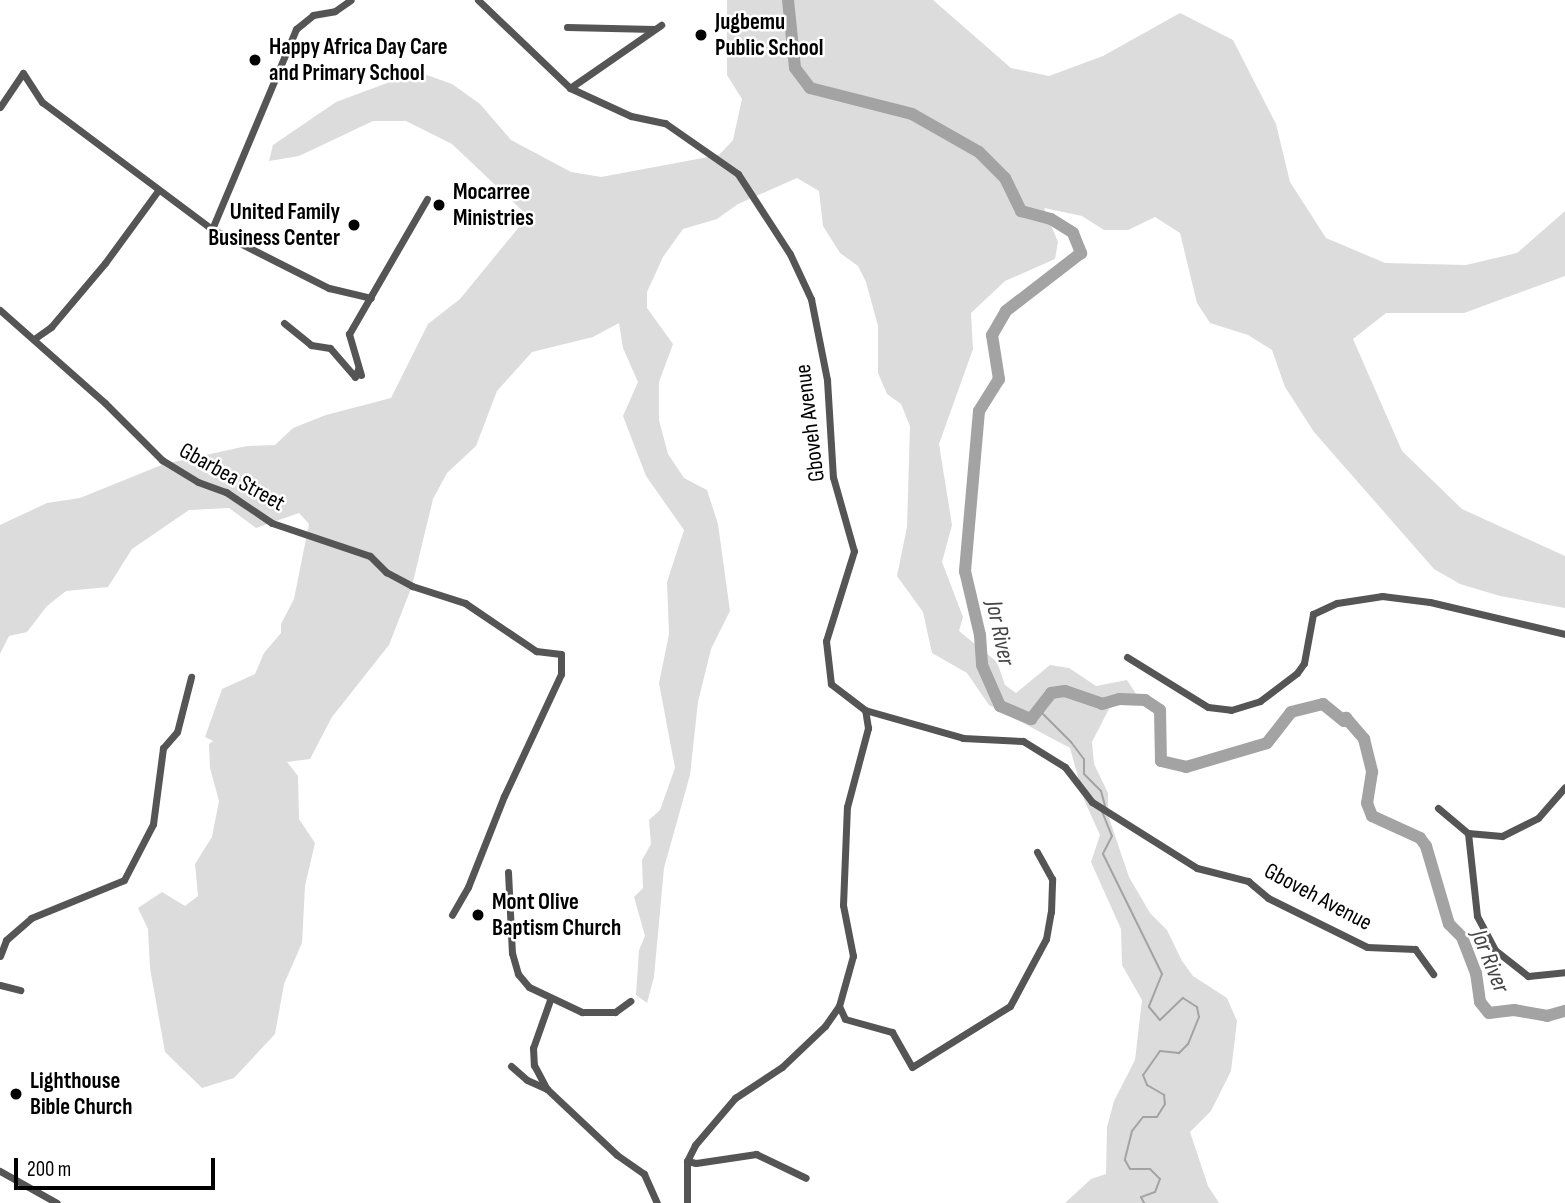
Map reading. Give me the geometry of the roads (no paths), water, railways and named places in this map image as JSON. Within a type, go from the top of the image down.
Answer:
[{"type":"street","points":[[212,229],[296,29],[313,15],[335,11],[351,0]]},
{"type":"street","name":"Gboveh Avenue","points":[[478,0],[570,88],[631,116],[665,122],[738,174],[790,254],[811,299],[827,380],[833,477],[854,551],[826,641],[831,684],[865,710],[963,738],[1023,741],[1065,767],[1092,802],[1197,869],[1248,881],[1268,898],[1367,947],[1415,948],[1433,974]]},
{"type":"street","points":[[567,27],[658,27],[570,88]]},
{"type":"street","points":[[0,107],[23,73],[42,102],[157,192],[212,229],[329,288],[371,298]]},
{"type":"street","points":[[34,339],[51,327],[105,263],[157,192]]},
{"type":"street","points":[[284,323],[311,345],[330,348],[355,377],[359,372],[349,334],[427,199]]},
{"type":"street","name":"Gbarbea Street","points":[[0,310],[162,460],[198,482],[226,492],[272,523],[360,551],[411,586],[445,593],[483,614],[536,651],[561,654],[562,666],[468,887],[452,915]]},
{"type":"street","points":[[1127,657],[1208,707],[1231,710],[1260,701],[1297,673],[1304,663],[1313,614],[1337,603],[1382,596],[1430,602],[1565,634]]},
{"type":"street","points":[[0,956],[6,940],[31,918],[124,880],[153,824],[163,748],[177,732],[191,677]]},
{"type":"street","points":[[687,1203],[687,1161],[735,1098],[782,1067],[825,1026],[839,1006],[853,956],[843,905],[847,807],[867,728],[865,710]]},
{"type":"street","points":[[1438,808],[1468,833],[1502,836],[1547,810],[1565,787]]},
{"type":"street","points":[[1468,833],[1477,916],[1495,950],[1528,976],[1565,972]]},
{"type":"street","points":[[839,1006],[845,1019],[892,1032],[912,1067],[1010,1006],[1046,939],[1051,912],[1052,879],[1037,852]]},
{"type":"street","points":[[508,872],[511,883],[506,902],[518,974],[550,1000],[598,1013],[622,1010],[630,1001]]},
{"type":"street","points":[[0,985],[20,990]]},
{"type":"street","points":[[550,1000],[533,1048],[534,1065],[547,1089],[617,1155],[644,1174],[657,1203]]},
{"type":"street","points":[[511,1066],[527,1080],[547,1089]]},
{"type":"street","points":[[687,1161],[696,1163],[756,1154],[806,1178]]},
{"type":"street","points":[[0,1171],[57,1203]]},
{"type":"waterway","name":"Jor River","points":[[788,0],[795,68],[810,88],[912,114],[979,152],[1005,178],[1021,211],[1051,219],[1073,233],[1081,253],[1006,311],[992,335],[999,379],[979,411],[965,571],[980,635],[982,665],[1000,706],[1031,719],[1051,693],[1065,691],[1102,704],[1119,699],[1145,700],[1160,710],[1161,761],[1186,767],[1267,743],[1291,712],[1323,704],[1344,721],[1346,718],[1364,739],[1372,772],[1367,803],[1372,816],[1420,838],[1426,846],[1449,924],[1462,937],[1476,973],[1480,1002],[1489,1013],[1514,1010],[1547,1016],[1565,1011]]},
{"type":"waterway","points":[[1031,719],[1038,709],[1071,742],[1084,759],[1084,774],[1101,791],[1105,806]]},
{"type":"waterway","points":[[1101,809],[1112,836],[1103,854],[1162,974],[1149,1007],[1160,1020],[1183,998],[1197,1007],[1199,1017],[1188,1044],[1179,1053],[1160,1051],[1143,1075],[1147,1085],[1164,1095],[1165,1104],[1157,1117],[1143,1117],[1132,1131],[1125,1160],[1130,1169],[1150,1169],[1160,1179],[1155,1192],[1141,1197],[1144,1203]]},
{"type":"place","name":"Jugbemu Public School","points":[[701,35]]},
{"type":"place","name":"Happy Africa Day Care and Primary School","points":[[255,60]]},
{"type":"place","name":"Mocarree Ministries","points":[[439,205]]},
{"type":"place","name":"United Family Business Center","points":[[354,225]]},
{"type":"place","name":"Mont Olive Baptism Church","points":[[478,915]]},
{"type":"place","name":"Lighthouse Bible Church","points":[[16,1094]]}]
